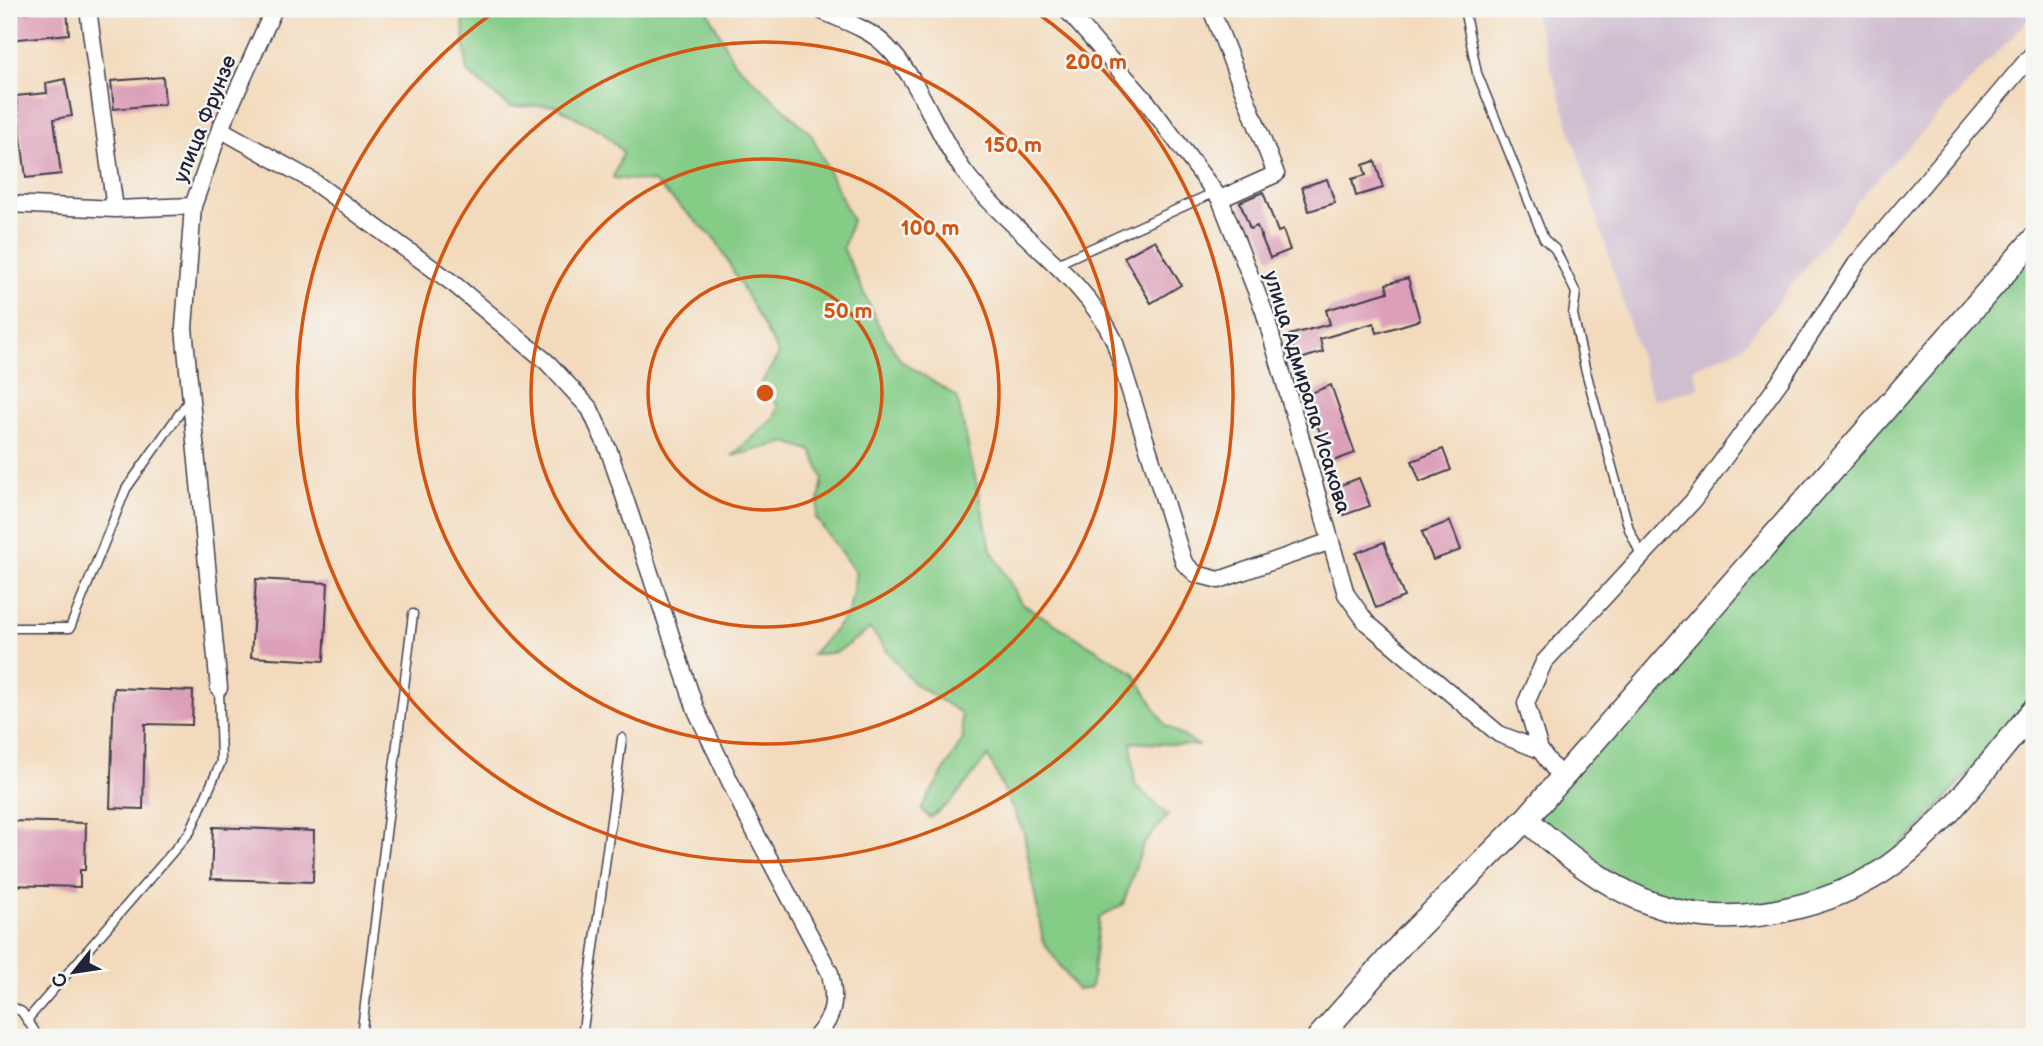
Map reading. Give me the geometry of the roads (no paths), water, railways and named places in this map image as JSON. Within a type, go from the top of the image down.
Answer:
[{"type":"main road","points":[[1319,1037],[1404,941],[1525,819],[2034,239]]},
{"type":"main road","points":[[1525,819],[1560,850],[1602,880],[1651,904],[1702,918],[1765,915],[1828,900],[1882,871],[1931,828],[2034,710]]},
{"type":"street","points":[[88,9],[115,209]]},
{"type":"street","name":"улица Фрунзе","points":[[219,688],[184,328],[193,206],[220,129],[274,9]]},
{"type":"street","points":[[818,9],[883,42],[904,69],[965,173],[1018,232],[1102,314],[1114,340],[1184,563],[1196,574],[1219,580],[1331,541]]},
{"type":"street","name":"улица Адмирала Исакова","points":[[1066,9],[1147,102],[1217,195],[1264,312],[1346,594],[1367,623],[1499,734],[1540,750]]},
{"type":"street","points":[[1211,9],[1276,174],[1217,195]]},
{"type":"street","points":[[1561,778],[1540,750],[1526,703],[1544,662],[1693,501],[1781,380],[1856,264],[2034,52]]},
{"type":"street","points":[[220,129],[311,180],[454,284],[548,363],[590,409],[609,451],[696,710],[745,813],[830,973],[836,1000],[830,1021],[816,1037]]},
{"type":"street","points":[[9,204],[115,209],[193,206]]},
{"type":"lane","points":[[1464,9],[1477,73],[1544,239],[1555,249],[1576,293],[1573,314],[1585,368],[1629,529],[1642,556]]},
{"type":"lane","points":[[1054,266],[1217,195]]},
{"type":"lane","points":[[9,628],[70,628],[126,489],[190,398]]},
{"type":"lane","points":[[361,1037],[412,614]]},
{"type":"lane","points":[[27,1020],[190,832],[221,762],[219,688]]},
{"type":"lane","points":[[582,1037],[622,738]]},
{"type":"lane","points":[[9,1005],[22,1012],[35,1032],[33,1037]]}]
